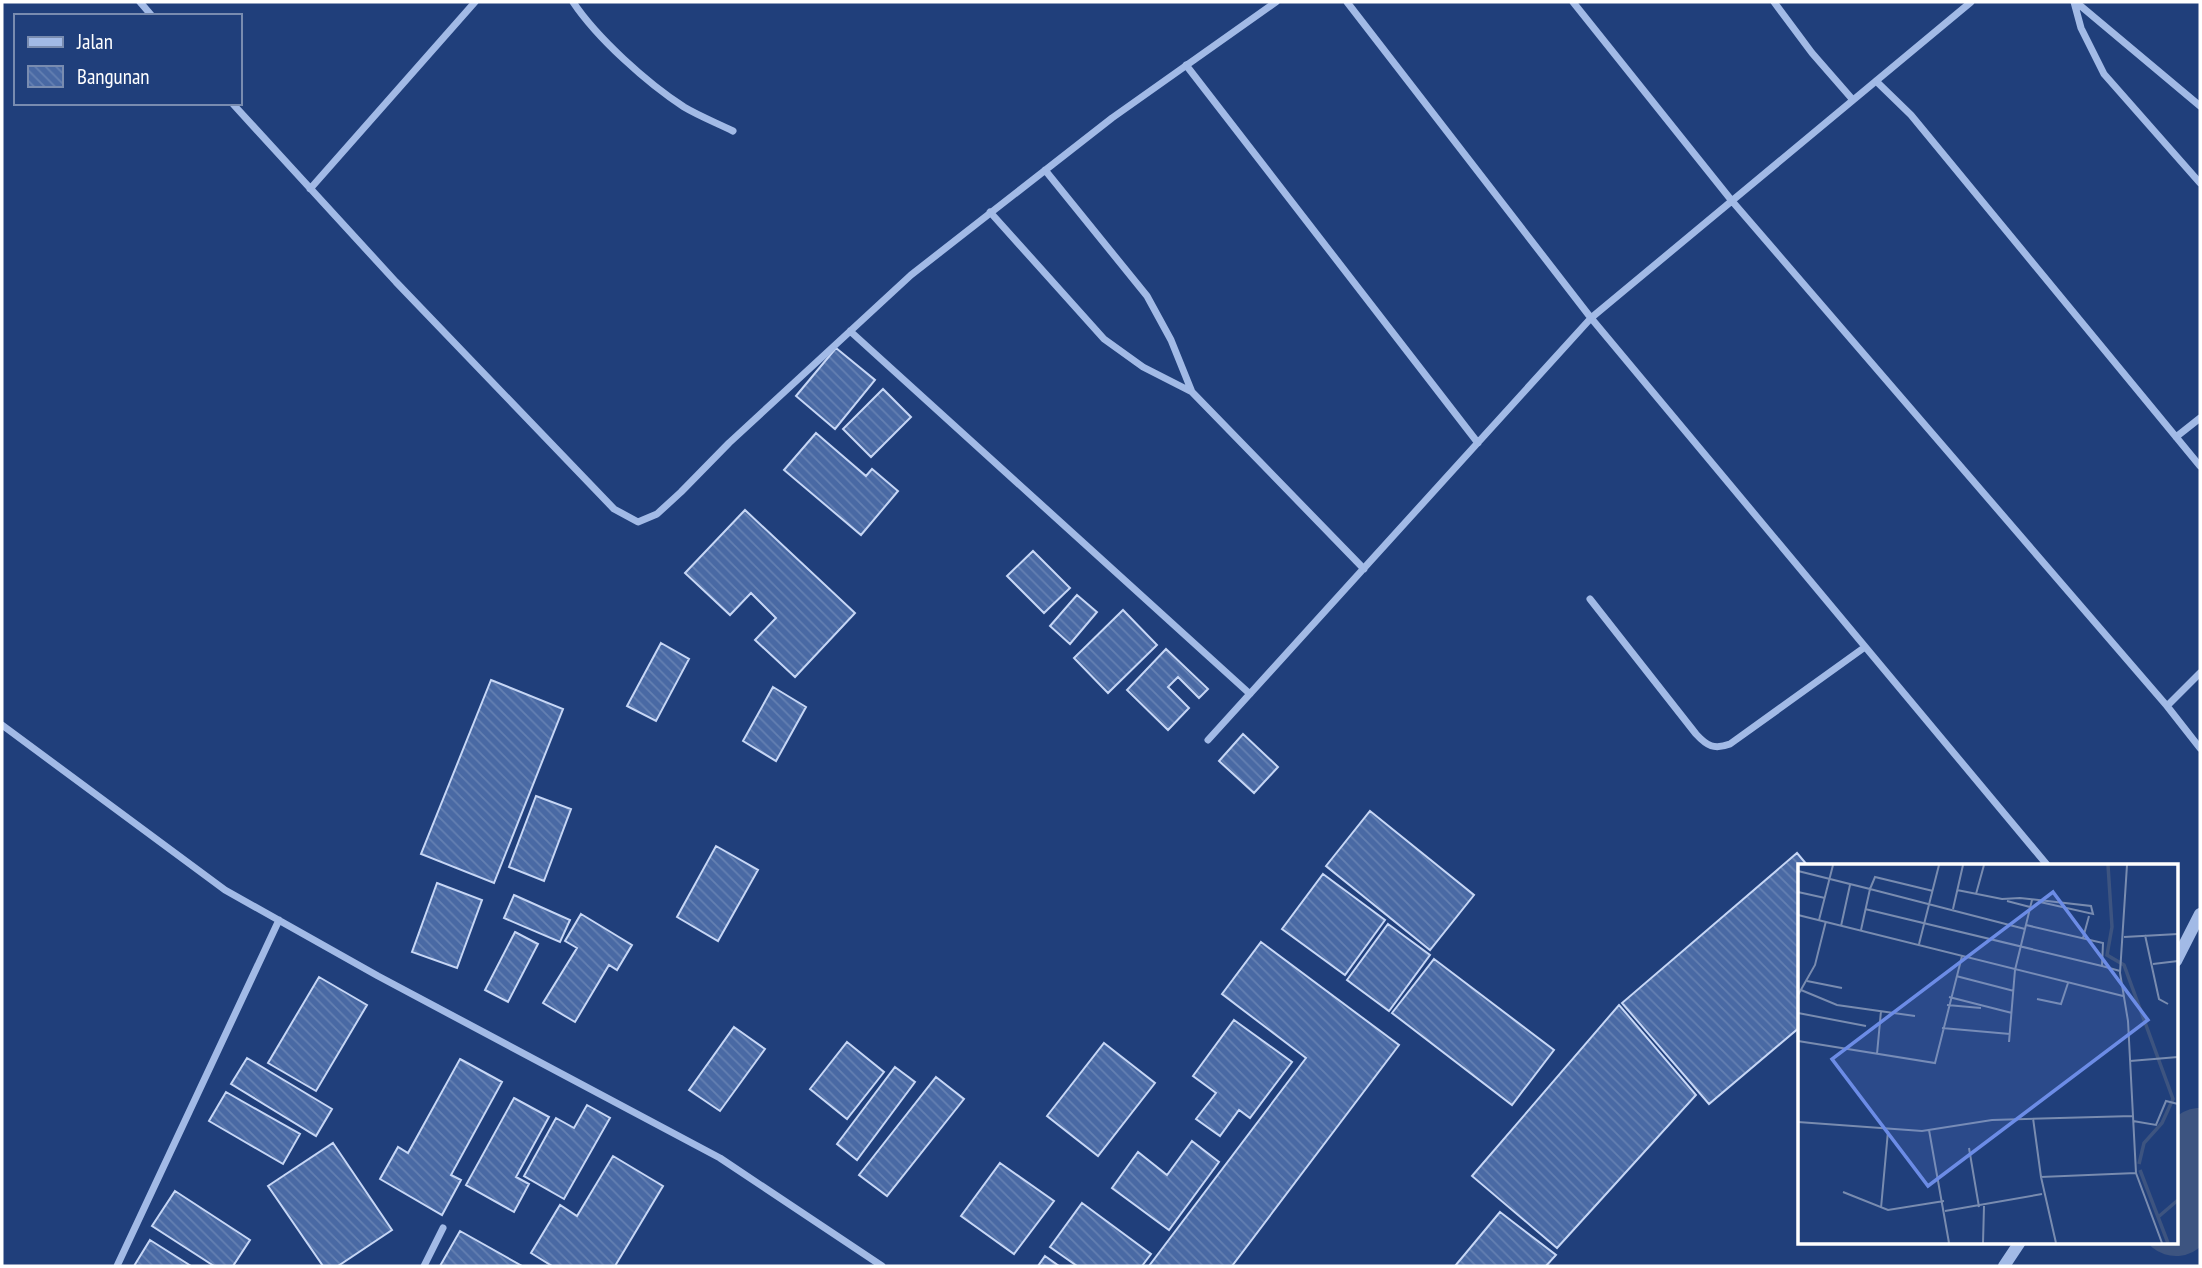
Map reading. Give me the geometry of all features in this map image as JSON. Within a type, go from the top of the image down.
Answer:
[{"type":"street","points":[[310,189],[475,2]]},
{"type":"street","points":[[573,2],[583,17],[649,81],[686,108],[733,131]]},
{"type":"street","points":[[234,105],[396,282],[614,509],[638,522],[657,514],[729,443],[911,275],[1112,118],[1276,2]]},
{"type":"street","points":[[1347,2],[1591,318],[2046,864]]},
{"type":"street","points":[[1573,2],[1732,201],[2167,706],[2200,748]]},
{"type":"street","points":[[1774,2],[1812,53],[1853,100]]},
{"type":"street","points":[[1208,740],[1591,318],[1970,2]]},
{"type":"street","points":[[2075,2],[2200,106]]},
{"type":"street","points":[[2075,2],[2081,28],[2104,74],[2200,183]]},
{"type":"street","points":[[1186,65],[1478,443]]},
{"type":"street","points":[[1876,81],[1911,115],[2200,466]]},
{"type":"street","points":[[1045,170],[1147,296],[1171,340],[1192,392]]},
{"type":"street","points":[[990,212],[1104,339],[1143,367],[1192,392],[1364,569]]},
{"type":"street","points":[[850,331],[1250,694]]},
{"type":"street","points":[[2176,437],[2200,418]]},
{"type":"street","points":[[1590,599],[1696,734],[1705,744],[1717,748],[1730,744],[1866,647]]},
{"type":"street","points":[[2167,706],[2200,673]]},
{"type":"street","points":[[3,729],[225,890],[720,1158],[882,1266]]},
{"type":"street","points":[[2178,957],[2200,914]]},
{"type":"street","points":[[117,1266],[279,920]]},
{"type":"street","points":[[424,1266],[443,1228]]},
{"type":"street","points":[[2004,1266],[2019,1244]]},
{"type":"building","points":[[836,348],[875,380],[835,429],[796,396]]},
{"type":"building","points":[[883,389],[911,417],[871,457],[843,429]]},
{"type":"building","points":[[816,433],[866,476],[872,469],[898,491],[861,535],[784,470]]},
{"type":"building","points":[[745,510],[855,613],[795,677],[755,640],[776,618],[751,593],[730,615],[685,573]]},
{"type":"building","points":[[1033,551],[1070,588],[1044,613],[1007,576]]},
{"type":"building","points":[[1077,595],[1097,612],[1070,644],[1050,626]]},
{"type":"building","points":[[1123,610],[1157,645],[1108,693],[1074,658]]},
{"type":"building","points":[[661,643],[689,659],[656,721],[627,706]]},
{"type":"building","points":[[1166,649],[1208,689],[1199,698],[1178,677],[1168,687],[1189,708],[1168,730],[1127,690]]},
{"type":"building","points":[[491,680],[563,709],[494,883],[421,854]]},
{"type":"building","points":[[773,687],[806,707],[776,761],[743,741]]},
{"type":"building","points":[[1243,734],[1278,767],[1254,793],[1219,761]]},
{"type":"building","points":[[536,796],[571,809],[544,881],[509,867]]},
{"type":"building","points":[[1370,811],[1474,895],[1430,950],[1326,866]]},
{"type":"building","points":[[716,846],[758,870],[718,941],[677,917]]},
{"type":"building","points":[[1797,853],[1806,864],[1798,864],[1798,1029],[1709,1104],[1622,1003]]},
{"type":"building","points":[[1323,874],[1385,920],[1345,975],[1282,929]]},
{"type":"building","points":[[437,883],[482,900],[457,968],[412,952]]},
{"type":"building","points":[[514,895],[570,920],[560,942],[504,918]]},
{"type":"building","points":[[581,914],[632,945],[617,970],[609,965],[575,1022],[543,1003],[577,948],[565,941]]},
{"type":"building","points":[[1388,924],[1430,955],[1389,1011],[1347,980]]},
{"type":"building","points":[[515,932],[538,944],[508,1002],[485,990]]},
{"type":"building","points":[[1261,942],[1399,1045],[1232,1266],[1149,1266],[1306,1058],[1222,994]]},
{"type":"building","points":[[1434,959],[1554,1050],[1512,1105],[1392,1013]]},
{"type":"building","points":[[319,977],[367,1005],[316,1091],[268,1063]]},
{"type":"building","points":[[1619,1005],[1696,1095],[1557,1248],[1472,1176]]},
{"type":"building","points":[[1234,1020],[1292,1062],[1250,1118],[1239,1110],[1220,1136],[1196,1119],[1216,1093],[1193,1076]]},
{"type":"building","points":[[734,1027],[765,1049],[720,1111],[689,1090]]},
{"type":"building","points":[[847,1042],[884,1072],[847,1119],[810,1089]]},
{"type":"building","points":[[1104,1043],[1155,1083],[1098,1156],[1047,1116]]},
{"type":"building","points":[[247,1058],[332,1109],[316,1136],[231,1084]]},
{"type":"building","points":[[460,1059],[502,1082],[451,1175],[461,1180],[442,1215],[380,1179],[398,1147],[408,1153]]},
{"type":"building","points":[[895,1067],[915,1082],[857,1160],[837,1144]]},
{"type":"building","points":[[936,1077],[964,1099],[887,1196],[859,1175]]},
{"type":"building","points":[[226,1092],[300,1134],[283,1164],[209,1121]]},
{"type":"building","points":[[514,1098],[549,1117],[516,1177],[529,1184],[514,1212],[466,1185]]},
{"type":"building","points":[[587,1105],[610,1118],[564,1199],[524,1176],[556,1118],[574,1128]]},
{"type":"building","points":[[1192,1141],[1219,1162],[1169,1230],[1112,1188],[1138,1152],[1167,1175]]},
{"type":"building","points":[[333,1143],[392,1230],[338,1266],[323,1266],[268,1186]]},
{"type":"building","points":[[613,1156],[663,1186],[615,1266],[552,1266],[531,1253],[560,1205],[577,1216]]},
{"type":"building","points":[[1000,1163],[1054,1201],[1014,1254],[961,1216]]},
{"type":"building","points":[[175,1191],[250,1240],[233,1266],[214,1266],[152,1226]]},
{"type":"building","points":[[1082,1203],[1151,1254],[1142,1266],[1077,1266],[1050,1247]]},
{"type":"building","points":[[1500,1212],[1556,1255],[1546,1266],[1455,1266]]},
{"type":"building","points":[[460,1231],[522,1266],[440,1266]]},
{"type":"building","points":[[150,1240],[191,1266],[134,1266]]},
{"type":"building","points":[[1045,1256],[1059,1266],[1038,1266]]},
{"type":"waterway","points":[[2178,1213],[2200,1145]]}]
